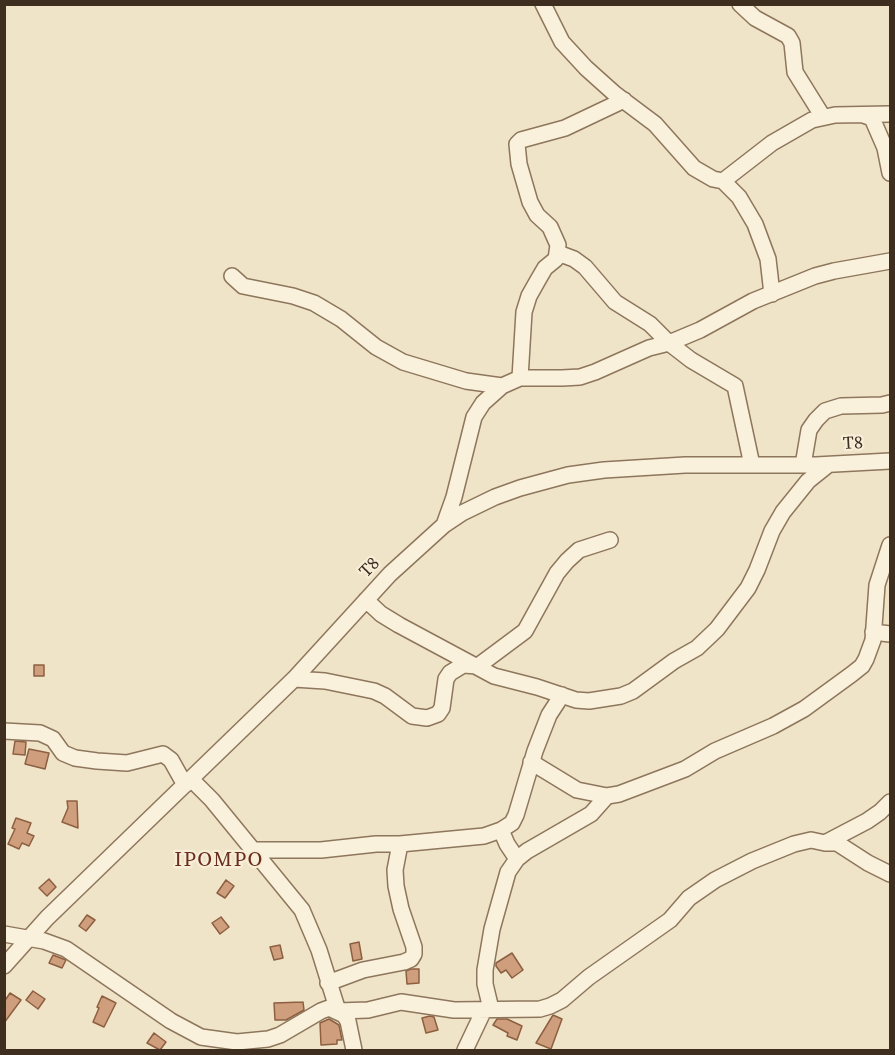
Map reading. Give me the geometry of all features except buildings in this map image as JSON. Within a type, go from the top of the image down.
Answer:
[{"type":"street","points":[[543,4],[562,42],[586,68],[655,124],[694,168],[713,179],[723,181],[739,197],[764,244],[772,294]]},
{"type":"street","points":[[740,4],[755,18],[788,36],[792,43],[795,72],[823,117]]},
{"type":"street","points":[[520,378],[524,312],[538,280],[558,253],[556,238],[550,227],[537,215],[530,202],[519,164],[517,144],[521,140],[565,128],[624,100]]},
{"type":"street","points":[[723,181],[777,139],[823,117],[891,114]]},
{"type":"street","points":[[863,115],[872,118],[885,148],[891,173]]},
{"type":"street","points":[[558,253],[574,259],[585,267],[615,302],[650,324],[669,343],[702,367],[735,386],[752,465]]},
{"type":"street","points":[[444,525],[454,497],[474,417],[483,403],[502,386],[520,378],[580,376],[613,365],[649,348],[669,343],[700,330],[753,301],[834,271],[891,261]]},
{"type":"street","points":[[232,276],[243,286],[293,296],[314,303],[341,319],[376,347],[403,362],[466,381],[502,386]]},
{"type":"street","points":[[803,465],[809,430],[825,411],[840,406],[891,403]]},
{"type":"street","name":"T8","points":[[4,966],[46,918],[294,679],[390,574],[444,525],[462,513],[495,497],[568,475],[647,467],[828,465],[891,461]]},
{"type":"street","points":[[366,600],[381,614],[399,625],[494,676],[576,700],[589,701],[621,696],[633,691],[708,640],[728,617],[747,588],[757,570],[772,531],[783,512],[808,481],[828,465]]},
{"type":"street","points":[[294,679],[325,681],[374,691],[385,696],[412,716],[427,718],[438,714],[442,708],[446,679],[450,673],[463,665],[478,666],[530,625],[549,586],[567,561],[579,550],[610,540]]},
{"type":"street","points":[[531,762],[577,790],[607,796],[620,794],[685,769],[731,743],[773,726],[816,701],[862,666],[870,649],[877,585],[891,545]]},
{"type":"street","points":[[873,632],[891,634]]},
{"type":"street","points":[[254,850],[321,850],[376,844],[400,844],[484,836],[501,831],[512,823],[516,815],[531,762],[549,715],[562,695]]},
{"type":"street","points":[[4,731],[40,733],[53,739],[63,753],[75,758],[127,763],[163,754],[171,760],[188,782],[254,850],[303,910],[310,923],[338,1011],[348,1021],[354,1050]]},
{"type":"street","points":[[465,1050],[488,1010],[484,976],[487,953],[508,872],[517,859],[543,841],[591,814],[607,796]]},
{"type":"street","points":[[825,843],[867,821],[891,802]]},
{"type":"street","points":[[501,831],[517,859]]},
{"type":"street","points":[[4,934],[44,941],[66,949],[171,1021],[193,1033],[219,1040],[255,1040],[280,1035],[329,1008],[338,1011],[368,1010],[401,1002],[454,1010],[540,1010],[562,1000],[589,976],[670,920],[689,898],[715,880],[752,861],[794,844],[811,840],[837,843],[868,863],[891,874]]},
{"type":"street","points":[[328,983],[363,970],[404,962],[411,959],[414,954],[396,886],[400,844]]},
{"type":"street","points":[[255,1040],[268,1050]]},
{"type":"district","name":"IPOMPO","points":[[219,861]]}]
